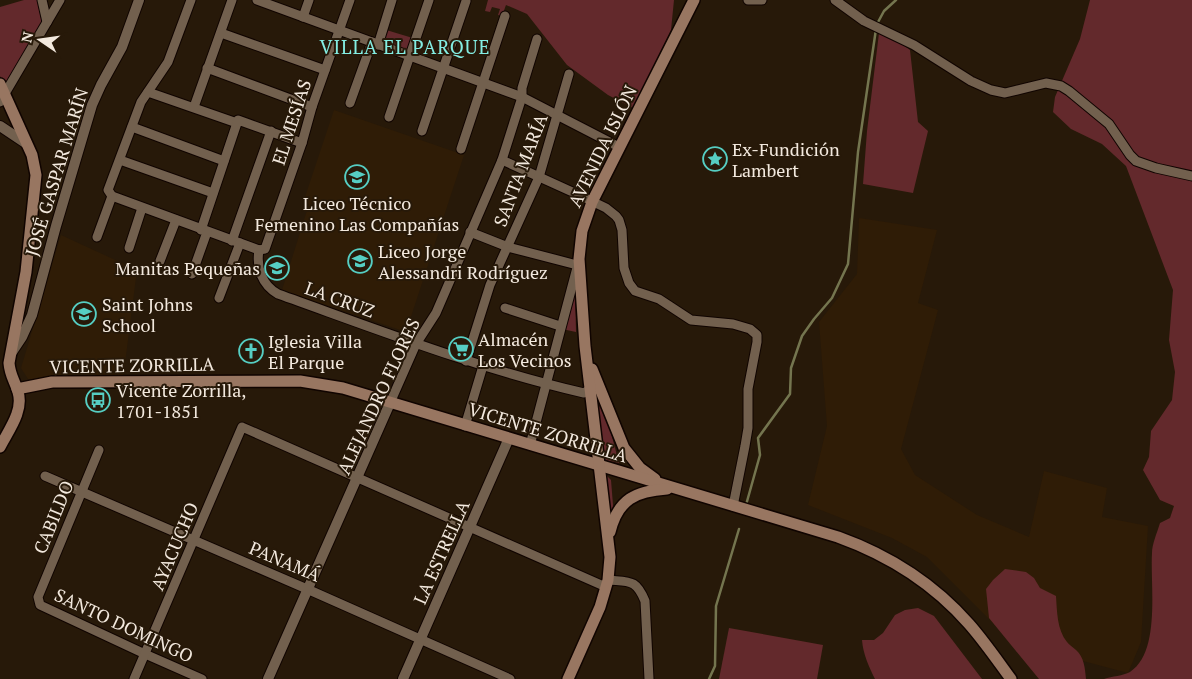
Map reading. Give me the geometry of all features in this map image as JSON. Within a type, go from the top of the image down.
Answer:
[{"type":"main road","name":"AVENIDA ISLÓN","points":[[608,581],[587,391],[578,262],[582,231],[592,202],[694,0]]},
{"type":"main road","points":[[0,447],[18,410],[19,398],[11,377],[9,356],[21,303],[36,182],[34,162],[2,93]]},
{"type":"main road","points":[[585,346],[595,377],[624,448],[646,472],[673,488]]},
{"type":"main road","name":"VICENTE ZORRILLA","points":[[17,389],[52,382],[300,381],[337,387],[733,506],[852,543],[881,555],[908,571],[934,590],[958,612],[980,637],[1011,679]]},
{"type":"main road","name":"AVENIDA ISLÓN","points":[[568,679],[600,607],[608,581],[609,538],[594,465]]},
{"type":"main road","points":[[609,538],[615,514],[631,498],[649,491],[673,488]]},
{"type":"street","points":[[42,0],[48,22]]},
{"type":"street","points":[[2,93],[60,0]]},
{"type":"street","name":"JOSÉ GASPAR MARÍN","points":[[9,356],[22,337],[32,315],[92,105],[122,47],[139,0]]},
{"type":"street","points":[[191,0],[168,62],[141,102],[108,190],[112,196],[142,208],[259,250]]},
{"type":"street","points":[[194,107],[232,0]]},
{"type":"street","points":[[257,0],[522,97],[620,146]]},
{"type":"street","points":[[303,17],[309,0]]},
{"type":"street","name":"EL MESÍAS","points":[[259,250],[265,248],[350,0]]},
{"type":"street","points":[[350,103],[392,0]]},
{"type":"street","points":[[390,117],[429,0]]},
{"type":"street","points":[[748,0],[762,0]]},
{"type":"street","points":[[835,0],[876,28],[914,45],[972,81],[996,92],[1010,92],[1046,83],[1061,86],[1105,120],[1136,161],[1156,168],[1192,176]]},
{"type":"street","points":[[422,131],[466,1]]},
{"type":"street","points":[[461,149],[505,16]]},
{"type":"street","points":[[221,33],[325,70]]},
{"type":"street","name":"ALEJANDRO FLORES","points":[[268,679],[416,344],[436,313],[502,160],[522,97],[522,88],[537,39]]},
{"type":"street","points":[[207,68],[312,107]]},
{"type":"street","name":"SANTA MARÍA","points":[[466,361],[490,284],[539,177],[570,74]]},
{"type":"street","points":[[148,92],[302,142]]},
{"type":"street","points":[[192,274],[213,193],[238,122]]},
{"type":"street","points":[[0,126],[27,144]]},
{"type":"street","points":[[132,127],[224,162]]},
{"type":"street","points":[[220,298],[271,132]]},
{"type":"street","points":[[120,160],[213,193]]},
{"type":"street","points":[[502,160],[611,211],[620,220],[624,268],[629,283],[635,291],[659,299],[691,320],[733,324],[750,329],[757,335],[748,389],[746,437],[733,506]]},
{"type":"street","points":[[97,237],[112,196]]},
{"type":"street","points":[[129,248],[142,208]]},
{"type":"street","points":[[160,261],[176,220]]},
{"type":"street","points":[[470,232],[508,247],[578,262],[530,445]]},
{"type":"street","name":"LA CRUZ","points":[[259,250],[257,261],[261,275],[270,290],[278,294],[466,361],[545,384],[587,391]]},
{"type":"street","points":[[505,308],[560,326]]},
{"type":"street","points":[[465,426],[483,366]]},
{"type":"street","name":"AYACUCHO","points":[[134,679],[242,427],[358,478]]},
{"type":"street","name":"LA ESTRELLA","points":[[403,679],[509,438]]},
{"type":"street","name":"CABILDO","points":[[38,597],[99,450]]},
{"type":"street","name":"PANAMÁ","points":[[45,476],[307,588],[510,679]]},
{"type":"street","points":[[358,478],[471,527],[608,581],[632,582],[640,589],[645,601],[649,679]]},
{"type":"street","name":"SANTO DOMINGO","points":[[38,597],[40,604],[202,679]]},
{"type":"shaded area","points":[[24,0],[37,0],[42,23],[5,87],[0,76],[0,7]]},
{"type":"shaded area","points":[[488,0],[674,0],[671,30],[633,108],[608,95],[567,65],[527,14],[506,5],[502,16],[498,15],[500,9],[492,7],[490,12],[485,11]]},
{"type":"shaded area","points":[[1090,0],[1192,0],[1192,679],[1104,679],[1130,672],[1140,662],[1150,634],[1153,546],[1160,523],[1170,518],[1174,506],[1160,500],[1143,470],[1149,457],[1151,431],[1172,400],[1175,372],[1169,340],[1173,290],[1126,166],[1102,144],[1071,129],[1053,112],[1055,97],[1080,39]]},
{"type":"shaded area","points":[[383,29],[416,39],[411,56],[378,45]]},
{"type":"shaded area","points":[[879,33],[891,36],[910,50],[918,122],[928,131],[913,193],[863,184],[867,131]]},
{"type":"shaded area","name":"Liceo Jorge Alessandri Rodríguez","points":[[334,110],[464,155],[406,332],[282,290],[309,204],[304,200]]},
{"type":"shaded area","points":[[859,218],[937,230],[918,303],[938,310],[901,449],[915,475],[977,515],[1029,537],[1044,471],[1107,488],[1102,517],[1148,526],[1141,642],[1128,673],[1083,661],[1001,631],[927,557],[892,538],[808,505],[827,426],[819,322],[857,274]]},
{"type":"shaded area","name":"Saint Johns School","points":[[61,235],[137,270],[123,379],[28,379],[21,368]]},
{"type":"shaded area","points":[[575,289],[576,332],[562,329]]},
{"type":"shaded area","points":[[601,402],[619,463],[605,460],[598,415]]},
{"type":"shaded area","points":[[604,473],[611,480],[612,516]]},
{"type":"shaded area","points":[[1005,569],[1026,572],[1034,578],[1040,588],[1056,596],[1061,632],[1068,643],[1081,656],[1085,667],[1086,679],[1039,679],[989,618],[986,589]]},
{"type":"shaded area","points":[[918,608],[934,616],[982,679],[875,679],[865,655],[862,640],[874,640],[883,633],[895,615],[905,610]]},
{"type":"shaded area","points":[[729,628],[823,645],[817,679],[719,679]]},
{"type":"waterway","points":[[877,24],[884,11],[896,0]]},
{"type":"waterway","points":[[746,505],[760,455],[758,438],[790,394],[791,368],[802,336],[832,298],[848,264],[858,152],[876,29]]},
{"type":"waterway","points":[[709,679],[715,666],[716,606],[739,529]]},
{"type":"place","name":"Ex-Fundición Lambert","points":[[715,159]]},
{"type":"place","name":"Liceo Técnico Femenino Las Compañías","points":[[357,177]]},
{"type":"place","name":"Liceo Jorge Alessandri Rodríguez","points":[[360,261]]},
{"type":"place","name":"Manitas Pequeñas","points":[[277,268]]},
{"type":"place","name":"Saint Johns School","points":[[84,314]]},
{"type":"place","name":"Almacén Los Vecinos","points":[[461,349]]},
{"type":"place","name":"Iglesia Villa El Parque","points":[[251,351]]},
{"type":"place","name":"Vicente Zorrilla, 1701-1851","points":[[98,400]]},
{"type":"district","name":"VILLA EL PARQUE","points":[[405,46]]}]
